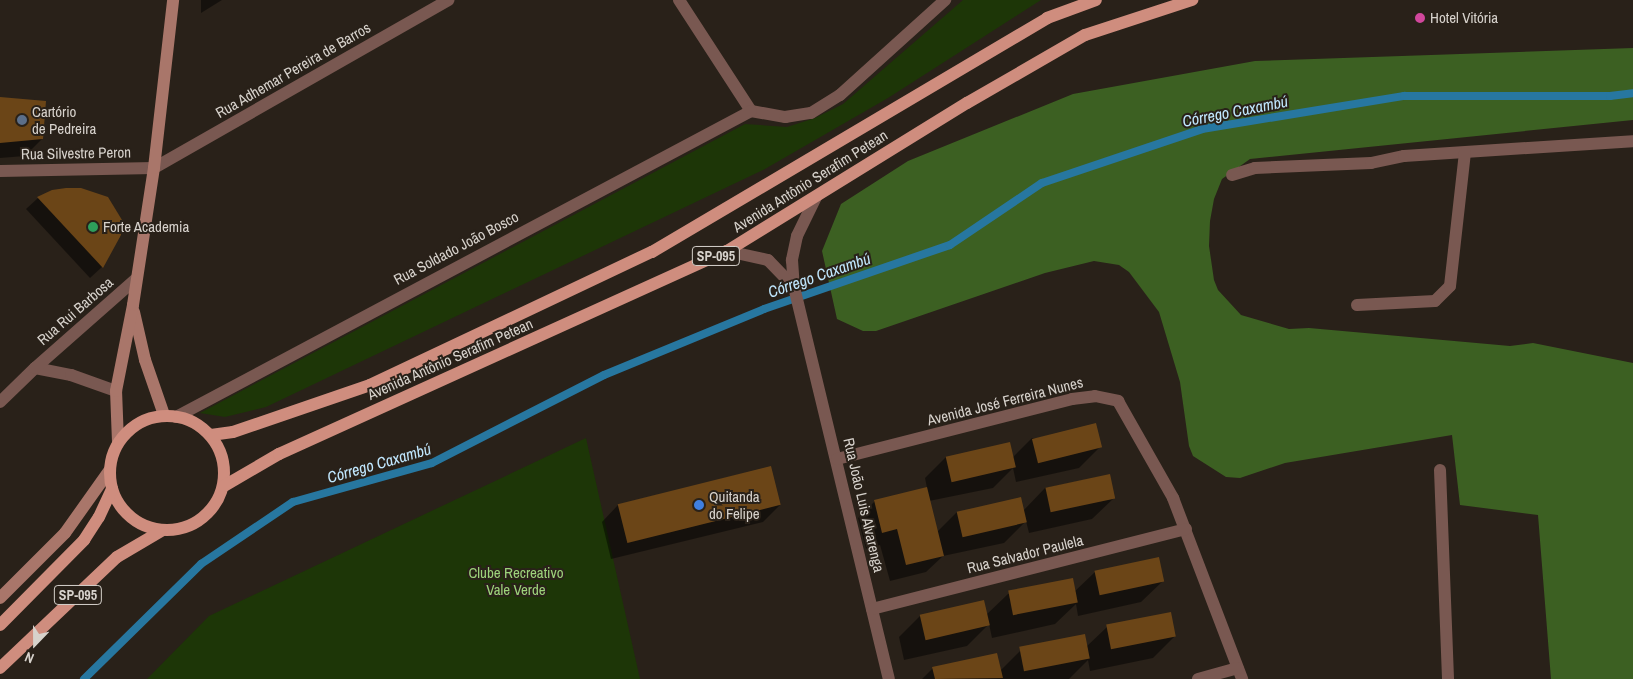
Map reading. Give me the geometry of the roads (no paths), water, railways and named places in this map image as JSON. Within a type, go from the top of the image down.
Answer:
[{"type":"main road","points":[[118,442],[116,391],[133,305],[154,168],[173,0]]},
{"type":"main road","name":"Avenida Antônio Serafim Petean","points":[[211,435],[233,432],[370,385],[652,252],[1047,18],[1096,0]]},
{"type":"main road","name":"Avenida Antônio Serafim Petean","points":[[224,486],[279,454],[727,251],[966,103],[1086,35],[1192,0]]},
{"type":"main road","points":[[133,305],[145,360],[170,416],[197,424],[211,435],[220,449],[224,464],[224,486]]},
{"type":"main road","name":"SP-095","points":[[170,416],[146,419],[130,429],[118,442],[112,456],[109,471],[112,489],[119,504],[131,517],[146,526],[163,530],[180,529],[197,522],[210,511],[224,486]]},
{"type":"main road","points":[[0,598],[65,533],[109,471]]},
{"type":"main road","name":"SP-095","points":[[0,625],[84,540],[99,517],[112,489]]},
{"type":"main road","name":"SP-095","points":[[0,668],[117,558],[163,530]]},
{"type":"street","name":"Rua Adhemar Pereira de Barros","points":[[154,168],[449,0]]},
{"type":"street","points":[[679,0],[751,111],[785,117],[812,113],[840,95],[945,0]]},
{"type":"street","name":"Rua Soldado João Bosco","points":[[170,416],[751,111]]},
{"type":"street","points":[[1232,175],[1256,168],[1371,163],[1404,156],[1633,141]]},
{"type":"street","points":[[1357,305],[1434,301],[1450,286],[1465,153]]},
{"type":"street","name":"Rua Silvestre Peron","points":[[0,171],[154,168]]},
{"type":"street","name":"Rua João Luis Alvarenga","points":[[816,197],[797,236],[792,260],[795,290],[889,679]]},
{"type":"street","points":[[727,251],[768,260],[795,290]]},
{"type":"street","name":"Rua Rui Barbosa","points":[[0,402],[35,368],[136,279]]},
{"type":"street","name":"Rua Rui Barbosa","points":[[35,368],[70,375],[116,391]]},
{"type":"street","name":"Avenida José Ferreira Nunes","points":[[837,459],[1072,399],[1095,396],[1118,401],[1173,498],[1240,674]]},
{"type":"street","points":[[1440,470],[1448,679]]},
{"type":"street","name":"Rua Salvador Paulela","points":[[872,609],[1186,529]]},
{"type":"street","points":[[1198,679],[1240,674]]},
{"type":"waterway","name":"Córrego Caxambú","points":[[84,679],[201,564],[293,502],[432,463],[604,375],[764,309],[950,245],[1042,183],[1202,129],[1404,96],[1610,96],[1633,93]]},
{"type":"place","name":"Hotel Vitória","points":[[1420,18]]},
{"type":"place","name":"Cartório de Pedreira","points":[[22,120]]},
{"type":"place","name":"Forte Academia","points":[[93,227]]},
{"type":"place","name":"Quitanda do Felipe","points":[[699,505]]},
{"type":"park label","name":"Clube Recreativo Vale Verde","points":[[516,580]]}]
